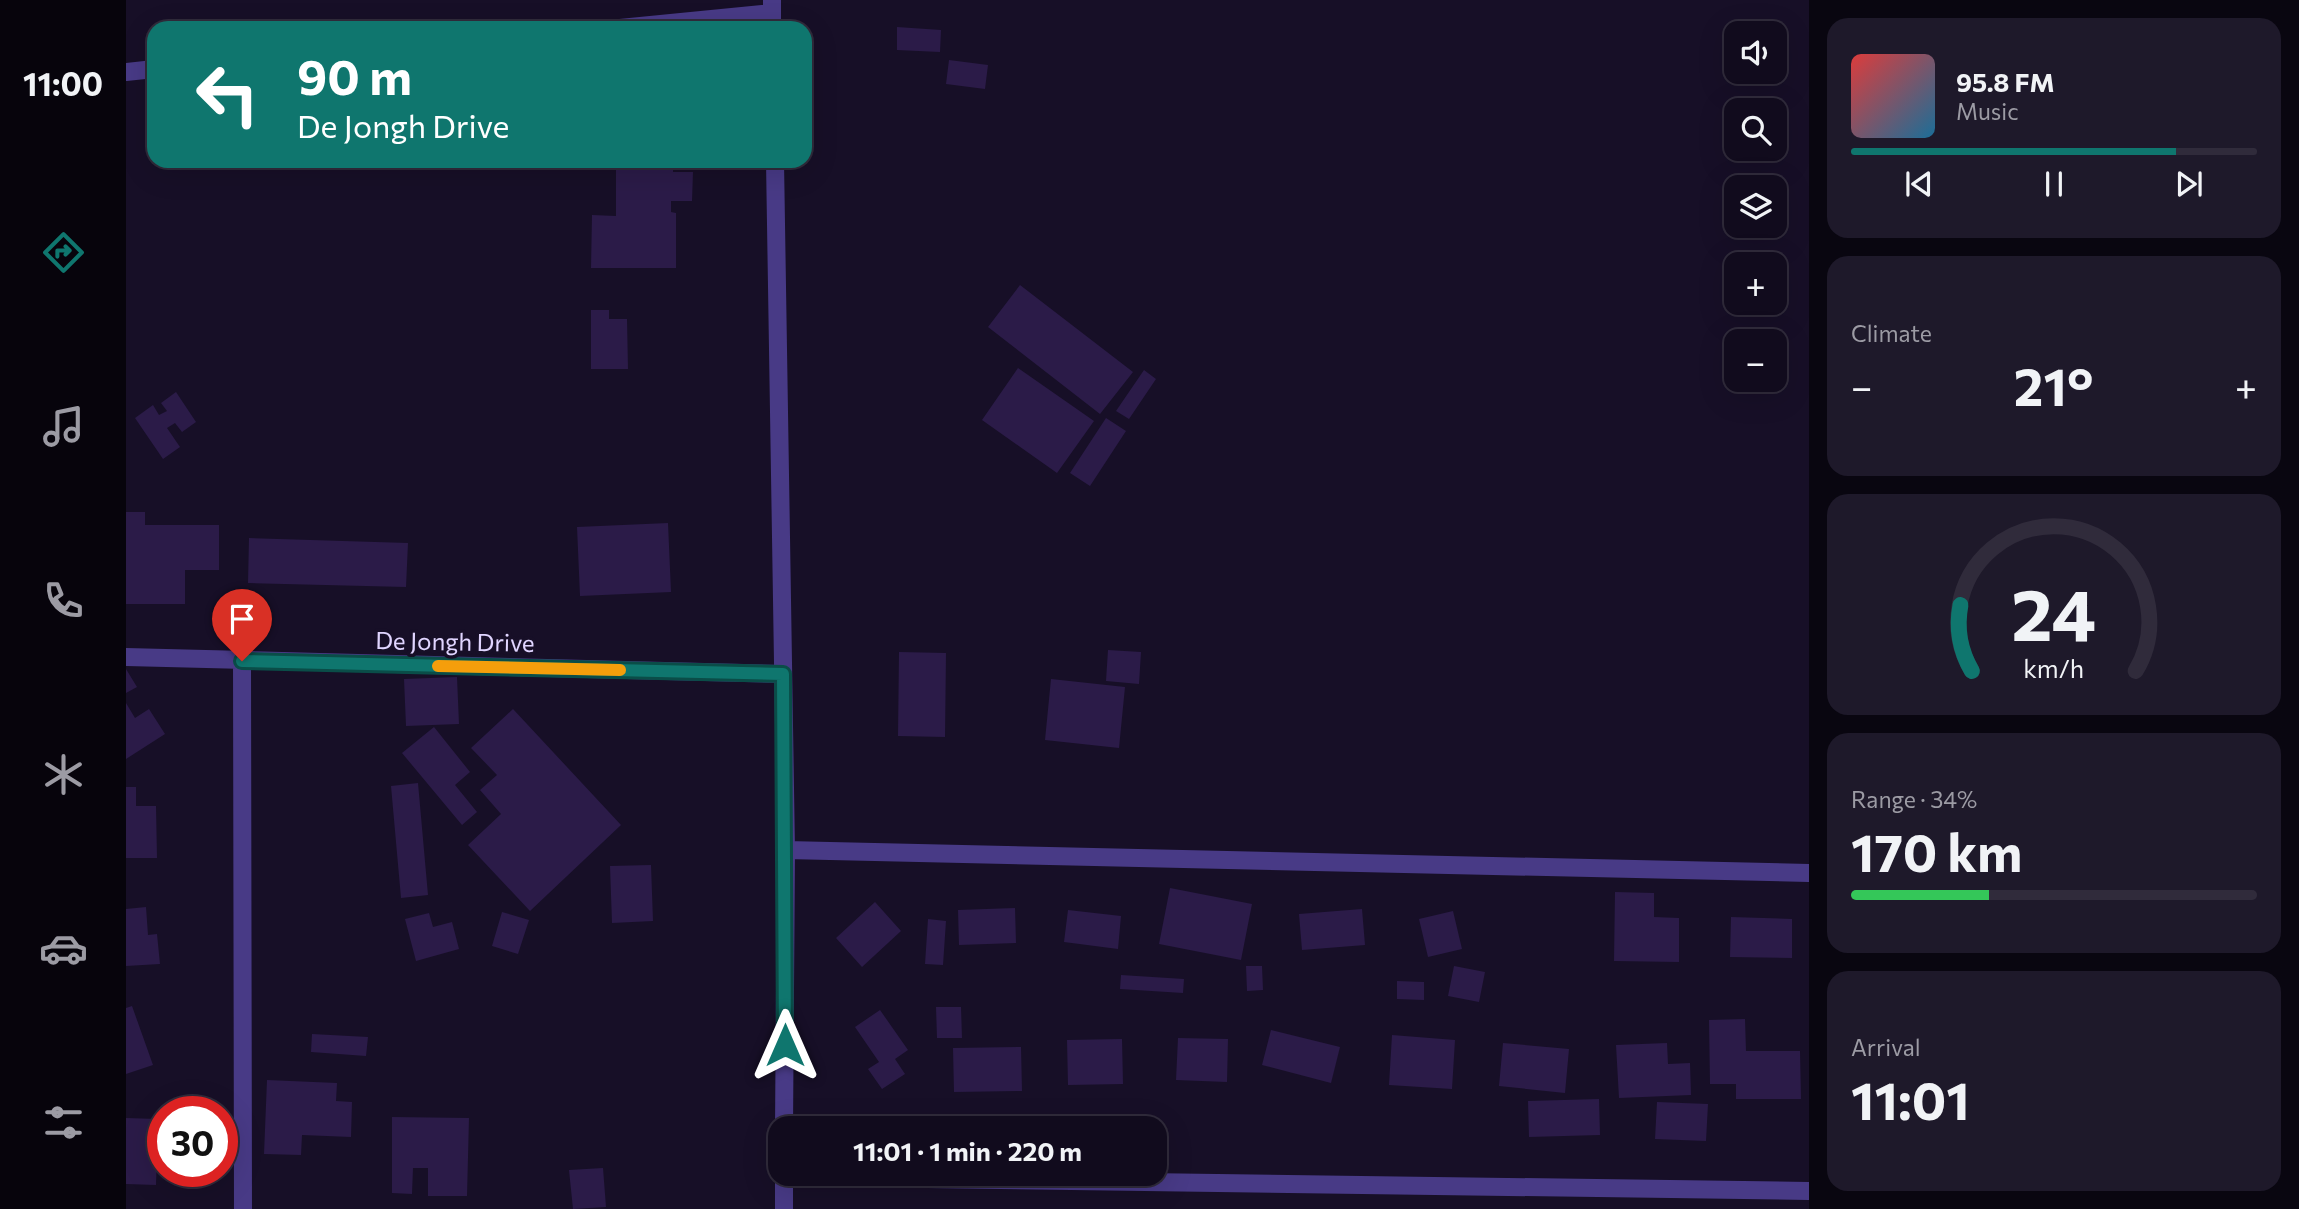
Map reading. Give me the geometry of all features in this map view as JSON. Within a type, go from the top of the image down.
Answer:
[{"type":"street","points":[[696,21],[772,14]]},
{"type":"street","points":[[126,72],[147,70]]},
{"type":"street","points":[[775,168],[786,850],[785,1116]]},
{"type":"street","name":"De Jongh Drive","points":[[126,657],[783,674]]},
{"type":"street","points":[[242,661],[243,1209]]},
{"type":"street","points":[[786,850],[1809,873]]},
{"type":"street","points":[[1167,1181],[1809,1191]]},
{"type":"street","points":[[784,1186],[784,1209]]},
{"type":"building","points":[[897,27],[941,30],[940,52],[897,50]]},
{"type":"building","points":[[949,60],[988,65],[985,89],[946,84]]},
{"type":"building","points":[[616,168],[673,168],[673,172],[693,172],[692,201],[671,201],[671,212],[676,213],[676,268],[591,268],[592,215],[616,216]]},
{"type":"building","points":[[1020,285],[1133,372],[1100,414],[988,327]]},
{"type":"building","points":[[591,310],[609,310],[609,319],[627,319],[628,369],[591,369]]},
{"type":"building","points":[[1018,368],[1094,421],[1057,473],[982,420]]},
{"type":"building","points":[[1144,370],[1156,379],[1129,419],[1116,411]]},
{"type":"building","points":[[176,392],[196,422],[182,432],[175,423],[167,428],[180,447],[163,459],[135,418],[153,405],[159,415],[167,411],[161,403]]},
{"type":"building","points":[[1106,418],[1126,431],[1090,486],[1070,473]]},
{"type":"building","points":[[126,512],[145,512],[145,525],[219,525],[219,570],[185,570],[185,604],[126,604]]},
{"type":"building","points":[[668,523],[671,592],[580,596],[577,527]]},
{"type":"building","points":[[249,538],[408,543],[406,587],[248,583]]},
{"type":"building","points":[[1108,650],[1141,652],[1139,684],[1106,681]]},
{"type":"building","points":[[899,652],[946,653],[945,737],[898,736]]},
{"type":"building","points":[[126,669],[137,687],[126,693]]},
{"type":"building","points":[[457,677],[459,724],[406,726],[404,679]]},
{"type":"building","points":[[1051,679],[1125,687],[1119,748],[1045,740]]},
{"type":"building","points":[[126,703],[135,718],[149,709],[165,734],[126,759]]},
{"type":"building","points":[[513,709],[621,825],[530,911],[468,845],[501,814],[480,790],[497,775],[471,748]]},
{"type":"building","points":[[434,727],[470,772],[455,785],[477,812],[462,825],[402,753]]},
{"type":"building","points":[[418,783],[428,895],[401,898],[391,786]]},
{"type":"building","points":[[126,787],[136,787],[136,806],[156,806],[157,858],[126,858]]},
{"type":"building","points":[[651,865],[653,921],[612,923],[610,866]]},
{"type":"building","points":[[1170,888],[1252,904],[1241,960],[1159,944]]},
{"type":"building","points":[[1615,892],[1654,893],[1654,917],[1679,918],[1679,962],[1614,961]]},
{"type":"building","points":[[875,902],[901,931],[862,967],[836,938]]},
{"type":"building","points":[[146,907],[148,935],[157,934],[160,964],[126,966],[126,909]]},
{"type":"building","points":[[1015,908],[1016,943],[959,945],[958,910]]},
{"type":"building","points":[[1362,909],[1365,945],[1302,950],[1299,914]]},
{"type":"building","points":[[1068,910],[1121,916],[1118,949],[1064,942]]},
{"type":"building","points":[[1453,911],[1462,949],[1428,957],[1419,919]]},
{"type":"building","points":[[502,912],[529,920],[518,954],[492,946]]},
{"type":"building","points":[[429,913],[433,927],[452,922],[459,949],[416,961],[405,919]]},
{"type":"building","points":[[1731,917],[1792,919],[1792,958],[1730,957]]},
{"type":"building","points":[[928,919],[946,921],[943,965],[925,964]]},
{"type":"building","points":[[1246,966],[1262,966],[1263,990],[1247,991]]},
{"type":"building","points":[[1454,966],[1485,972],[1479,1002],[1448,996]]},
{"type":"building","points":[[1121,975],[1184,979],[1183,993],[1120,989]]},
{"type":"building","points":[[1397,981],[1424,982],[1424,1000],[1397,999]]},
{"type":"building","points":[[132,1006],[153,1065],[126,1074],[126,1008]]},
{"type":"building","points":[[936,1007],[961,1007],[962,1038],[937,1038]]},
{"type":"building","points":[[880,1010],[908,1050],[895,1059],[905,1074],[882,1089],[868,1069],[879,1062],[855,1027]]},
{"type":"building","points":[[1745,1019],[1746,1051],[1800,1051],[1801,1099],[1736,1099],[1736,1084],[1710,1084],[1709,1020]]},
{"type":"building","points":[[1271,1030],[1340,1047],[1331,1083],[1262,1065]]},
{"type":"building","points":[[312,1034],[368,1037],[366,1056],[311,1052]]},
{"type":"building","points":[[1392,1035],[1455,1040],[1452,1089],[1389,1085]]},
{"type":"building","points":[[1178,1038],[1228,1039],[1227,1082],[1176,1080]]},
{"type":"building","points":[[1122,1039],[1123,1084],[1068,1085],[1067,1040]]},
{"type":"building","points":[[1503,1043],[1569,1049],[1565,1093],[1499,1086]]},
{"type":"building","points":[[1667,1043],[1668,1064],[1690,1063],[1691,1095],[1619,1098],[1616,1045]]},
{"type":"building","points":[[1021,1047],[1022,1091],[954,1092],[953,1048]]},
{"type":"building","points":[[267,1080],[337,1083],[336,1101],[352,1102],[351,1137],[302,1135],[301,1155],[264,1154]]},
{"type":"building","points":[[1599,1099],[1600,1135],[1529,1137],[1528,1101]]},
{"type":"building","points":[[1657,1102],[1708,1104],[1706,1141],[1655,1139]]},
{"type":"building","points":[[392,1117],[469,1118],[467,1196],[428,1196],[428,1168],[413,1168],[412,1194],[392,1193]]},
{"type":"building","points":[[126,1118],[147,1119],[147,1185],[126,1184]]},
{"type":"building","points":[[603,1168],[606,1207],[573,1209],[569,1170]]},
{"type":"slow traffic","points":[[438,666],[620,670]]},
{"type":"route","points":[[242,661],[783,674],[785,1045]]}]
